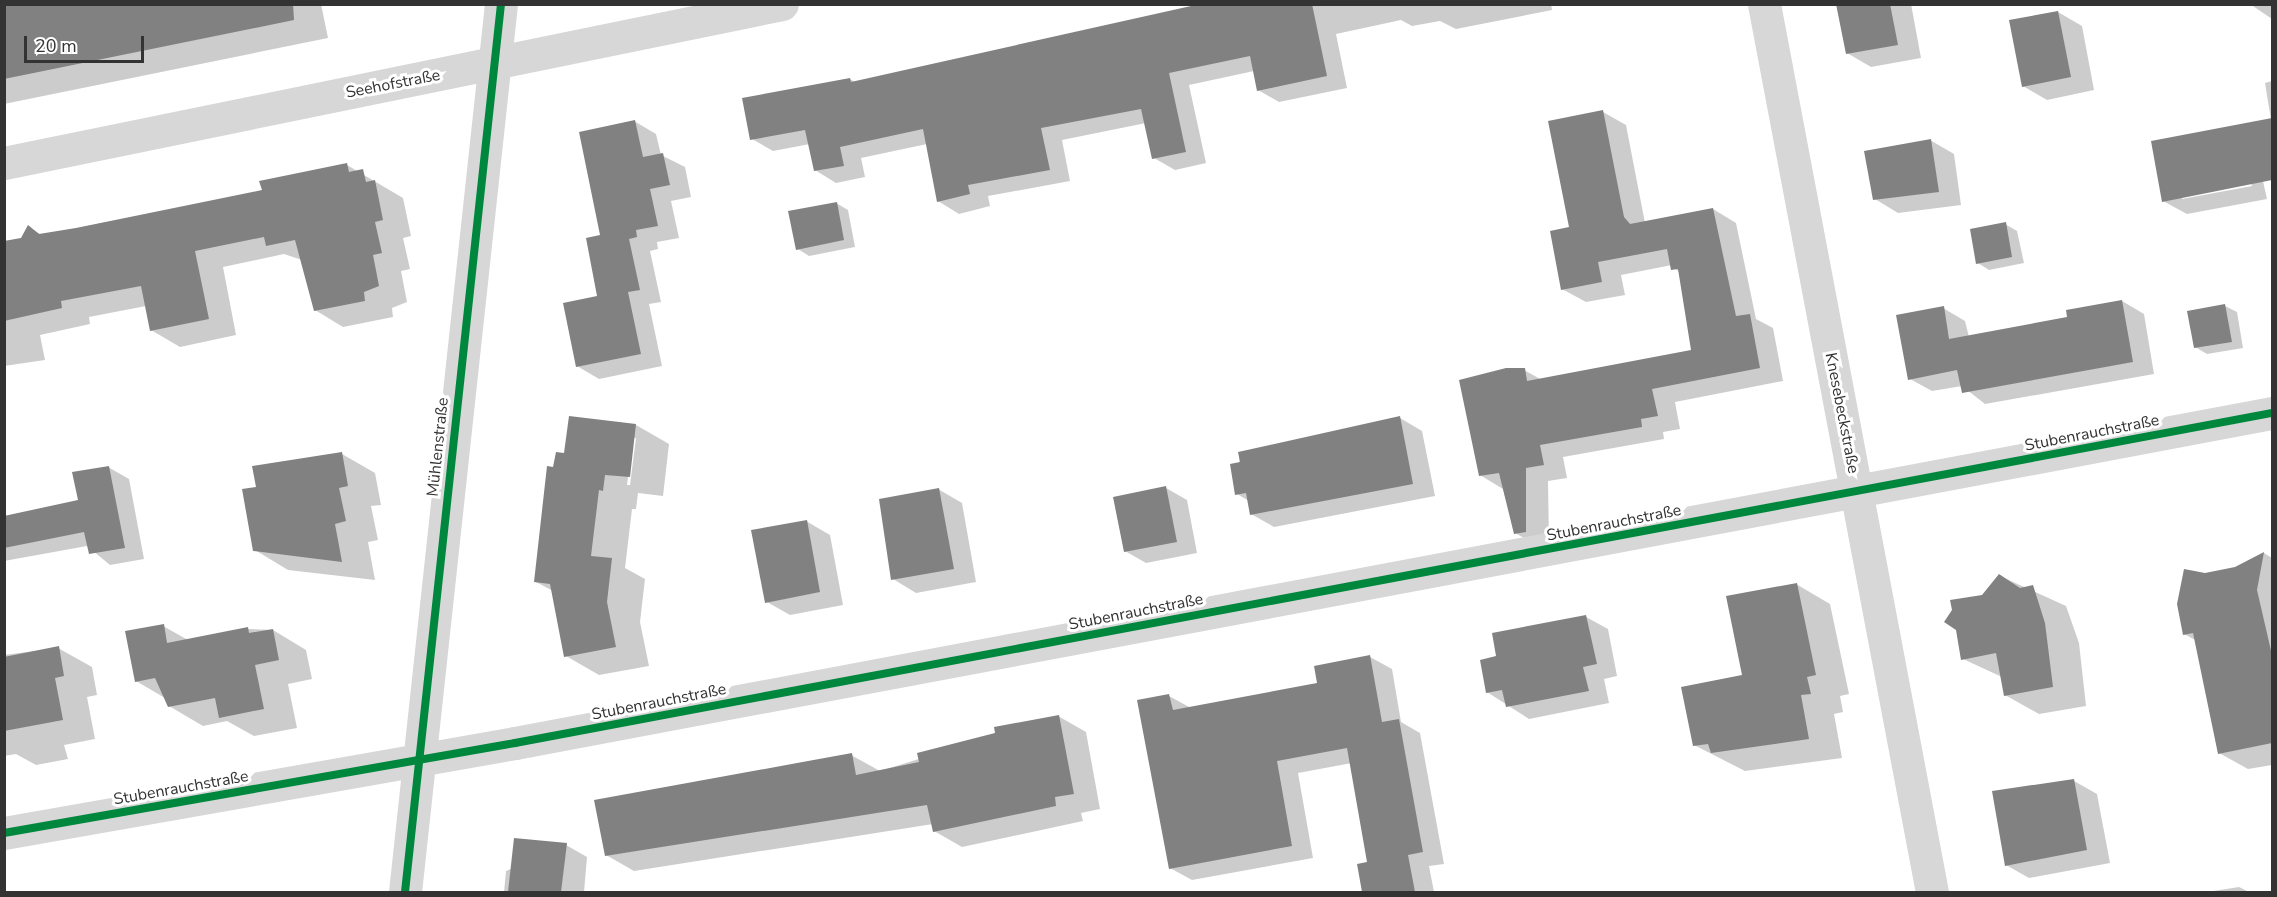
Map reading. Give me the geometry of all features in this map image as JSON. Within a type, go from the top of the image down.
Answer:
[{"type":"street","name":"Mühlenstraße","points":[[405,892],[501,4]]},
{"type":"street","name":"Seehofstraße","points":[[4,163],[782,4]]},
{"type":"street","name":"Knesebeckstraße","points":[[1764,4],[1932,892]]},
{"type":"street","name":"Stubenrauchstraße","points":[[4,833],[419,760],[2272,413]]},
{"type":"building","points":[[4,4],[293,4],[294,20],[4,79]]},
{"type":"building","points":[[1200,4],[1312,4],[1327,76],[1257,91],[1250,56],[1169,73],[1186,152],[1152,159],[1141,109],[1041,128],[1050,170],[968,185],[970,194],[937,202],[923,129],[840,147],[844,166],[814,171],[805,130],[750,140],[742,98],[850,78],[851,82]]},
{"type":"building","points":[[1836,4],[1890,4],[1898,45],[1846,54]]},
{"type":"building","points":[[2058,11],[2071,77],[2022,87],[2009,20]]},
{"type":"building","points":[[1603,110],[1624,217],[1630,224],[1713,208],[1736,316],[1750,314],[1760,368],[1652,389],[1658,416],[1641,419],[1642,427],[1540,445],[1544,465],[1526,468],[1526,532],[1514,534],[1499,473],[1479,476],[1459,380],[1506,368],[1525,368],[1527,381],[1691,350],[1678,269],[1671,270],[1667,249],[1598,262],[1602,282],[1561,290],[1550,231],[1569,227],[1548,121]]},
{"type":"building","points":[[2272,118],[2272,180],[2162,202],[2151,141]]},
{"type":"building","points":[[635,120],[643,157],[663,153],[670,185],[650,189],[658,226],[636,230],[637,237],[629,239],[640,290],[628,292],[641,354],[576,367],[563,303],[597,296],[586,238],[600,235],[579,132]]},
{"type":"building","points":[[1931,139],[1939,192],[1873,200],[1864,151]]},
{"type":"building","points":[[347,163],[349,172],[363,169],[366,182],[375,180],[383,220],[375,222],[382,253],[373,255],[379,286],[364,292],[365,301],[314,311],[295,240],[266,246],[264,237],[195,251],[209,319],[150,331],[141,286],[61,301],[62,308],[4,321],[4,241],[21,238],[28,225],[39,234],[76,228],[262,190],[259,181]]},
{"type":"building","points":[[837,202],[844,240],[796,250],[788,211]]},
{"type":"building","points":[[2006,222],[2012,257],[1976,264],[1970,229]]},
{"type":"building","points":[[2122,300],[2133,362],[1962,393],[1957,370],[1908,380],[1896,315],[1944,306],[1949,339],[2067,317],[2066,310]]},
{"type":"building","points":[[2225,304],[2232,342],[2194,348],[2187,311]]},
{"type":"building","points":[[569,416],[636,424],[630,477],[605,475],[603,491],[599,490],[591,556],[612,558],[607,602],[616,647],[564,657],[550,584],[534,582],[547,466],[553,467],[556,452],[564,453]]},
{"type":"building","points":[[1400,416],[1413,484],[1250,515],[1246,493],[1235,495],[1230,464],[1240,462],[1238,452]]},
{"type":"building","points":[[342,452],[348,486],[339,488],[346,521],[335,524],[342,562],[253,551],[242,489],[256,487],[252,466]]},
{"type":"building","points":[[109,466],[125,548],[89,554],[84,532],[4,548],[4,516],[78,500],[72,472]]},
{"type":"building","points":[[1166,486],[1177,542],[1124,552],[1113,497]]},
{"type":"building","points":[[939,488],[954,569],[891,580],[879,499]]},
{"type":"building","points":[[807,520],[820,592],[765,603],[751,530]]},
{"type":"building","points":[[2264,552],[2257,590],[2272,655],[2272,743],[2218,754],[2193,633],[2183,635],[2177,604],[2184,569],[2205,573],[2235,567]]},
{"type":"building","points":[[1999,574],[2020,588],[2033,585],[2045,623],[2053,687],[2004,696],[1996,653],[1961,660],[1956,630],[1944,622],[1952,610],[1950,600],[1982,595]]},
{"type":"building","points":[[1797,583],[1816,675],[1807,677],[1811,694],[1801,695],[1809,739],[1711,753],[1708,744],[1693,746],[1681,687],[1742,675],[1726,596]]},
{"type":"building","points":[[1586,615],[1597,664],[1583,667],[1589,691],[1506,707],[1502,690],[1486,693],[1480,660],[1496,656],[1492,633]]},
{"type":"building","points":[[164,624],[167,643],[248,627],[249,633],[273,629],[279,660],[255,665],[264,709],[219,718],[215,698],[168,707],[155,678],[135,682],[125,631]]},
{"type":"building","points":[[59,646],[64,676],[55,678],[63,720],[4,731],[4,657]]},
{"type":"building","points":[[1370,655],[1382,722],[1399,719],[1423,852],[1408,855],[1415,892],[1362,892],[1357,864],[1367,862],[1347,748],[1277,761],[1292,846],[1169,869],[1137,700],[1169,694],[1173,710],[1317,683],[1314,666]]},
{"type":"building","points":[[1059,715],[1074,794],[1055,797],[1056,806],[933,832],[927,805],[605,856],[594,800],[852,753],[856,775],[919,762],[917,753],[995,733],[994,727]]},
{"type":"building","points":[[2074,779],[2087,850],[2005,866],[1992,791]]},
{"type":"building","points":[[514,838],[567,843],[561,892],[508,892]]},
{"type":"cycle path","points":[[405,892],[501,4]]},
{"type":"cycle path","points":[[4,833],[515,743],[2272,413]]}]
